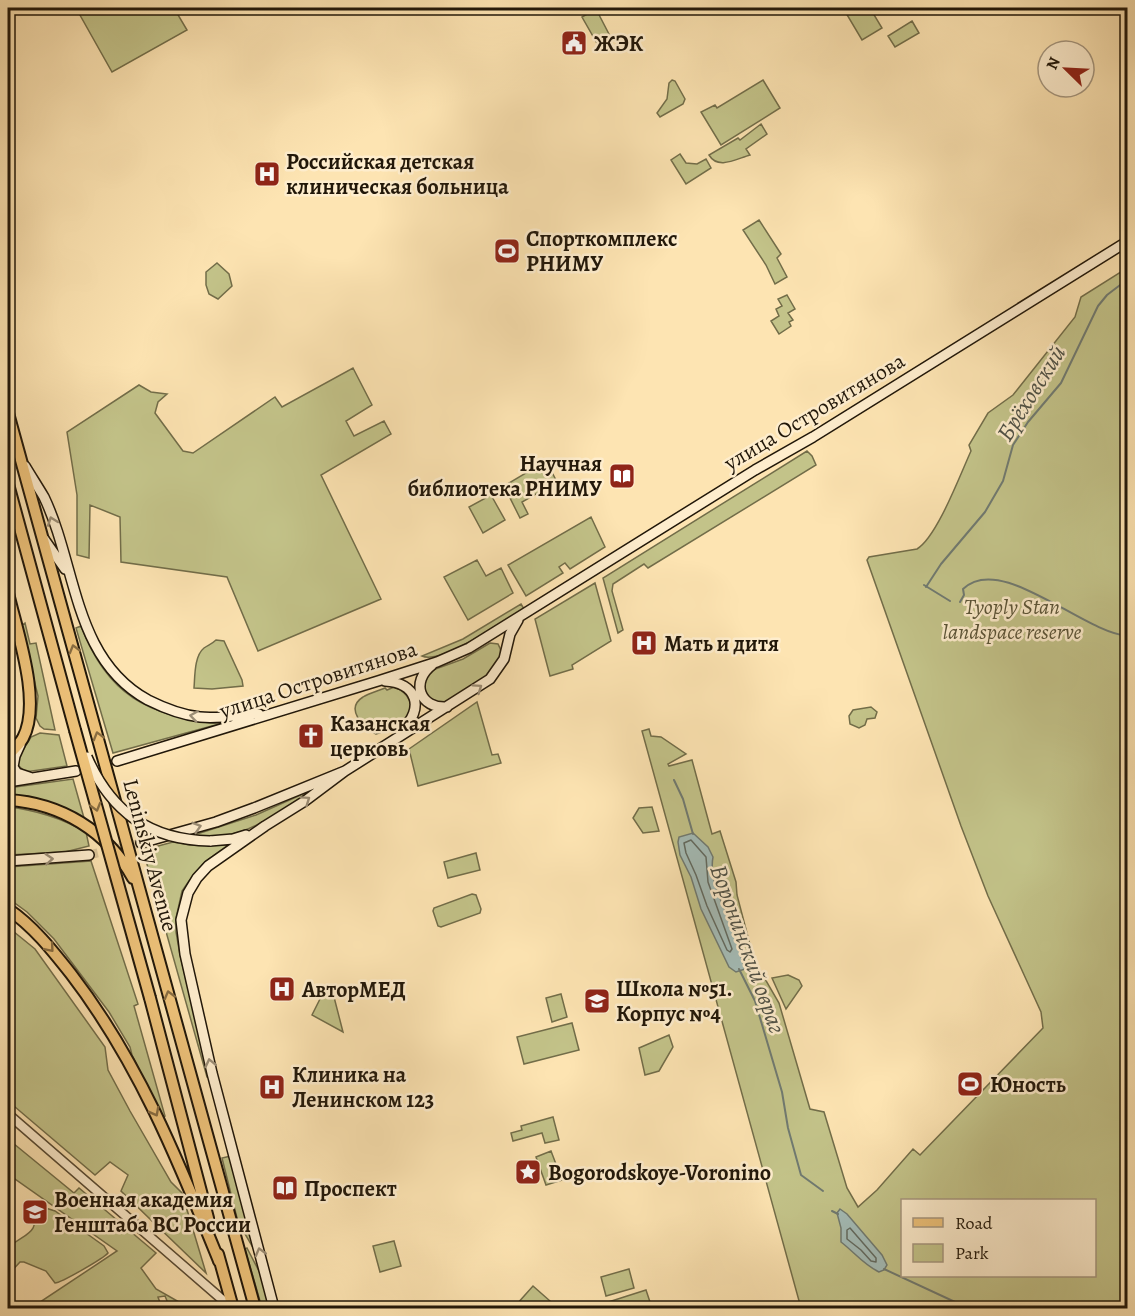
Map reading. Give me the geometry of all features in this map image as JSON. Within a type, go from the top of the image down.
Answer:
[{"type":"main road","name":"улица Островитянова","points":[[117,761],[437,662],[483,640],[1128,241]]},
{"type":"main road","name":"Leninskiy Avenue","points":[[8,413],[255,1308]]},
{"type":"main road","points":[[21,460],[44,498],[87,627],[97,649],[114,675],[137,693],[164,707],[191,716],[274,713]]},
{"type":"main road","name":"Leninskiy Avenue","points":[[8,484],[150,998],[232,1308]]},
{"type":"main road","points":[[42,537],[70,576]]},
{"type":"main road","points":[[8,593],[31,701],[29,721],[13,767],[14,771],[22,775],[37,777]]},
{"type":"main road","name":"улица Островитянова","points":[[502,665],[510,634],[522,616]]},
{"type":"main road","points":[[274,1308],[212,1073],[181,929],[185,902],[197,878],[216,860],[392,740],[485,683],[502,665],[505,655],[501,641],[493,637],[483,640]]},
{"type":"main road","points":[[437,662],[429,667],[422,676],[419,684],[420,691],[424,698],[432,704],[440,707],[449,706]]},
{"type":"main road","points":[[378,681],[402,685],[409,690],[416,703],[412,720],[392,740]]},
{"type":"main road","points":[[75,730],[98,780],[116,805],[143,825],[170,837],[210,841],[241,837],[265,826]]},
{"type":"main road","points":[[8,755],[22,741]]},
{"type":"main road","points":[[8,782],[76,771]]},
{"type":"main road","points":[[141,843],[235,815],[345,771]]},
{"type":"main road","points":[[8,800],[57,811],[79,820],[96,831],[122,859],[141,894]]},
{"type":"main road","points":[[8,861],[89,855]]},
{"type":"main road","points":[[8,909],[39,934],[115,1037],[174,1150],[219,1261]]},
{"type":"street","points":[[8,1114],[232,1308]]},
{"type":"green space","points":[[76,8],[174,8],[187,30],[112,72]]},
{"type":"green space","points":[[843,8],[870,8],[882,28],[862,40]]},
{"type":"green space","points":[[596,9],[611,38],[598,45],[582,17]]},
{"type":"green space","points":[[912,21],[919,33],[895,47],[888,36]]},
{"type":"green space","points":[[672,80],[675,81],[685,99],[683,104],[660,117],[657,113],[667,99],[669,83]]},
{"type":"green space","points":[[763,80],[780,108],[721,145],[701,112],[715,105],[717,108]]},
{"type":"green space","points":[[761,124],[767,134],[746,149],[750,155],[722,163],[709,155],[738,138],[740,140]]},
{"type":"green space","points":[[680,154],[686,163],[697,164],[706,159],[711,168],[686,184],[671,160]]},
{"type":"green space","points":[[759,220],[781,254],[777,258],[787,277],[775,284],[766,265],[743,230]]},
{"type":"green space","points":[[217,263],[229,274],[232,286],[218,299],[209,294],[206,285],[206,272]]},
{"type":"green space","name":"Tyoply Stan landspace reserve","points":[[1127,268],[1127,1308],[801,1308],[642,731],[649,729],[651,736],[661,737],[686,754],[668,764],[669,766],[692,760],[712,834],[720,831],[736,882],[737,895],[754,960],[779,1003],[810,1109],[824,1112],[847,1188],[858,1207],[877,1190],[913,1149],[920,1155],[1043,1028],[1041,1012],[988,896],[961,826],[867,560],[869,557],[917,549],[925,542],[940,519],[971,451],[969,445],[988,413],[1013,395],[1075,317],[1081,297]]},
{"type":"green space","points":[[787,295],[795,309],[788,313],[793,320],[789,322],[791,326],[779,334],[771,321],[779,316],[776,309],[782,306],[778,299]]},
{"type":"green space","points":[[353,368],[372,405],[346,421],[354,436],[384,421],[391,434],[321,475],[381,599],[258,651],[227,577],[121,562],[120,517],[90,505],[89,558],[77,555],[77,495],[67,432],[139,385],[151,392],[167,394],[158,402],[155,413],[183,451],[193,453],[275,397],[282,407]]},
{"type":"green space","points":[[807,451],[816,465],[648,568],[644,564],[613,584],[612,591],[623,630],[618,633],[603,578]]},
{"type":"green space","points":[[546,461],[557,482],[522,502],[528,514],[520,518],[504,486]]},
{"type":"green space","points":[[491,495],[505,520],[483,533],[469,507]]},
{"type":"green space","points":[[591,517],[605,547],[570,569],[565,563],[559,567],[563,573],[526,596],[508,565]]},
{"type":"green space","points":[[477,560],[486,576],[501,568],[513,593],[468,620],[444,577]]},
{"type":"green space","points":[[595,583],[611,641],[572,665],[573,669],[550,676],[535,619]]},
{"type":"green space","points":[[521,604],[524,609],[458,648],[431,657],[422,656],[463,639]]},
{"type":"green space","points":[[25,623],[30,644],[36,643],[55,730],[44,729],[36,718],[38,696],[21,626]]},
{"type":"green space","points":[[81,626],[91,650],[104,669],[117,685],[133,698],[171,715],[219,724],[113,753],[76,628]]},
{"type":"green space","points":[[216,640],[224,641],[243,686],[194,688],[198,656],[204,648]]},
{"type":"green space","points":[[490,643],[498,644],[501,653],[498,662],[483,678],[445,702],[434,701],[428,696],[422,687],[430,671],[463,659]]},
{"type":"green space","points":[[394,687],[407,696],[411,710],[406,720],[376,734],[358,718],[355,707],[365,696]]},
{"type":"green space","points":[[477,702],[492,755],[498,754],[501,763],[418,786],[409,749]]},
{"type":"green space","points":[[871,707],[877,712],[875,718],[867,719],[865,725],[859,728],[850,724],[849,716],[853,710]]},
{"type":"green space","points":[[40,733],[59,735],[67,766],[25,772],[18,765],[18,758],[31,737]]},
{"type":"green space","points":[[73,779],[84,818],[54,805],[8,793],[8,788]]},
{"type":"green space","points":[[314,789],[250,828],[223,836],[194,835],[256,815]]},
{"type":"green space","points":[[8,807],[48,815],[77,827],[86,832],[89,846],[65,852],[8,855]]},
{"type":"green space","points":[[652,807],[659,831],[643,833],[633,818],[639,808]]},
{"type":"green space","points":[[173,842],[190,845],[228,845],[206,861],[189,881],[182,891],[176,918],[180,955],[210,1077],[207,1077],[143,850]]},
{"type":"green space","points":[[476,853],[480,870],[448,878],[444,862]]},
{"type":"green space","points":[[91,861],[138,1004],[134,1006],[165,1116],[163,1117],[130,1047],[109,1012],[54,939],[27,912],[8,898],[8,867]]},
{"type":"green space","points":[[472,894],[476,895],[481,909],[480,913],[441,927],[438,926],[434,908]]},
{"type":"green space","points":[[8,927],[35,949],[105,1047],[108,1070],[171,1182],[182,1193],[206,1273],[121,1191],[128,1175],[110,1162],[95,1175],[8,1101]]},
{"type":"green space","points":[[788,975],[799,980],[802,986],[786,1009],[772,978]]},
{"type":"green space","points":[[324,991],[334,997],[343,1032],[312,1015]]},
{"type":"green space","points":[[561,994],[567,1017],[552,1022],[546,998]]},
{"type":"green space","points":[[572,1023],[579,1050],[524,1064],[517,1037]]},
{"type":"green space","points":[[669,1035],[673,1047],[659,1071],[645,1075],[639,1048]]},
{"type":"green space","points":[[553,1117],[559,1140],[545,1143],[542,1133],[513,1141],[511,1133],[522,1130],[521,1126]]},
{"type":"green space","points":[[8,1139],[74,1193],[79,1188],[156,1253],[141,1268],[156,1289],[179,1302],[179,1308],[170,1308],[165,1296],[158,1297],[162,1308],[31,1308],[117,1251],[8,1174]]},
{"type":"green space","points":[[551,1151],[562,1180],[546,1185],[536,1157]]},
{"type":"green space","points":[[231,1156],[259,1258],[238,1222],[222,1158]]},
{"type":"green space","points":[[36,1205],[55,1211],[104,1246],[108,1253],[82,1270],[55,1283],[46,1271],[24,1262],[20,1262],[8,1275],[8,1248],[33,1228],[35,1216],[33,1207]]},
{"type":"green space","points":[[394,1241],[401,1266],[380,1272],[373,1246]]},
{"type":"green space","points":[[247,1248],[260,1273],[271,1308],[262,1308],[245,1249]]},
{"type":"green space","points":[[629,1269],[634,1288],[606,1296],[601,1277]]},
{"type":"green space","points":[[533,1286],[550,1301],[544,1308],[522,1308],[517,1304]]},
{"type":"green space","points":[[646,1290],[652,1308],[603,1308],[602,1304]]},
{"type":"water","points":[[693,833],[708,847],[713,857],[713,877],[736,937],[745,969],[736,972],[729,967],[701,909],[691,877],[680,855],[679,837]]},
{"type":"water","points":[[840,1209],[882,1255],[887,1265],[884,1270],[879,1272],[874,1269],[841,1242],[841,1228],[837,1213]]},
{"type":"waterway","name":"Брёховский","points":[[926,587],[941,564],[985,512],[1003,481],[1013,445],[1028,422],[1061,383],[1098,306],[1107,295],[1128,279]]},
{"type":"waterway","points":[[960,602],[964,595],[963,589],[979,580],[998,580],[1020,587],[1110,632],[1128,636]]},
{"type":"waterway","points":[[924,585],[950,601]]},
{"type":"waterway","name":"Воронинский овраг","points":[[674,780],[683,799],[693,834]]},
{"type":"waterway","name":"Воронинский овраг","points":[[739,969],[755,1001],[782,1092],[788,1128],[801,1175],[823,1191]]},
{"type":"waterway","name":"Воронинский овраг","points":[[832,1211],[838,1214]]},
{"type":"waterway","name":"Воронинский овраг","points":[[884,1269],[901,1277]]},
{"type":"waterway","name":"Воронинский овраг","points":[[901,1277],[968,1308]]},
{"type":"tunnel","points":[[89,855],[141,843]]},
{"type":"place","name":"ЖЭК","points":[[574,43]]},
{"type":"place","name":"Российская детская клиническая больница","points":[[267,174]]},
{"type":"place","name":"Спорткомплекс РНИМУ","points":[[507,251]]},
{"type":"place","name":"Научная библиотека РНИМУ","points":[[622,476]]},
{"type":"place","name":"Мать и дитя","points":[[644,643]]},
{"type":"place","name":"Казанская церковь","points":[[311,736]]},
{"type":"place","name":"АвторМЕД","points":[[282,989]]},
{"type":"place","name":"Школа №51. Корпус №4","points":[[597,1001]]},
{"type":"place","name":"Юность","points":[[970,1084]]},
{"type":"place","name":"Клиника на Ленинском 123","points":[[272,1087]]},
{"type":"place","name":"Bogorodskoye-Voronino","points":[[528,1172]]},
{"type":"place","name":"Проспект","points":[[285,1188]]},
{"type":"place","name":"Военная академия Генштаба ВС России","points":[[35,1212]]}]
